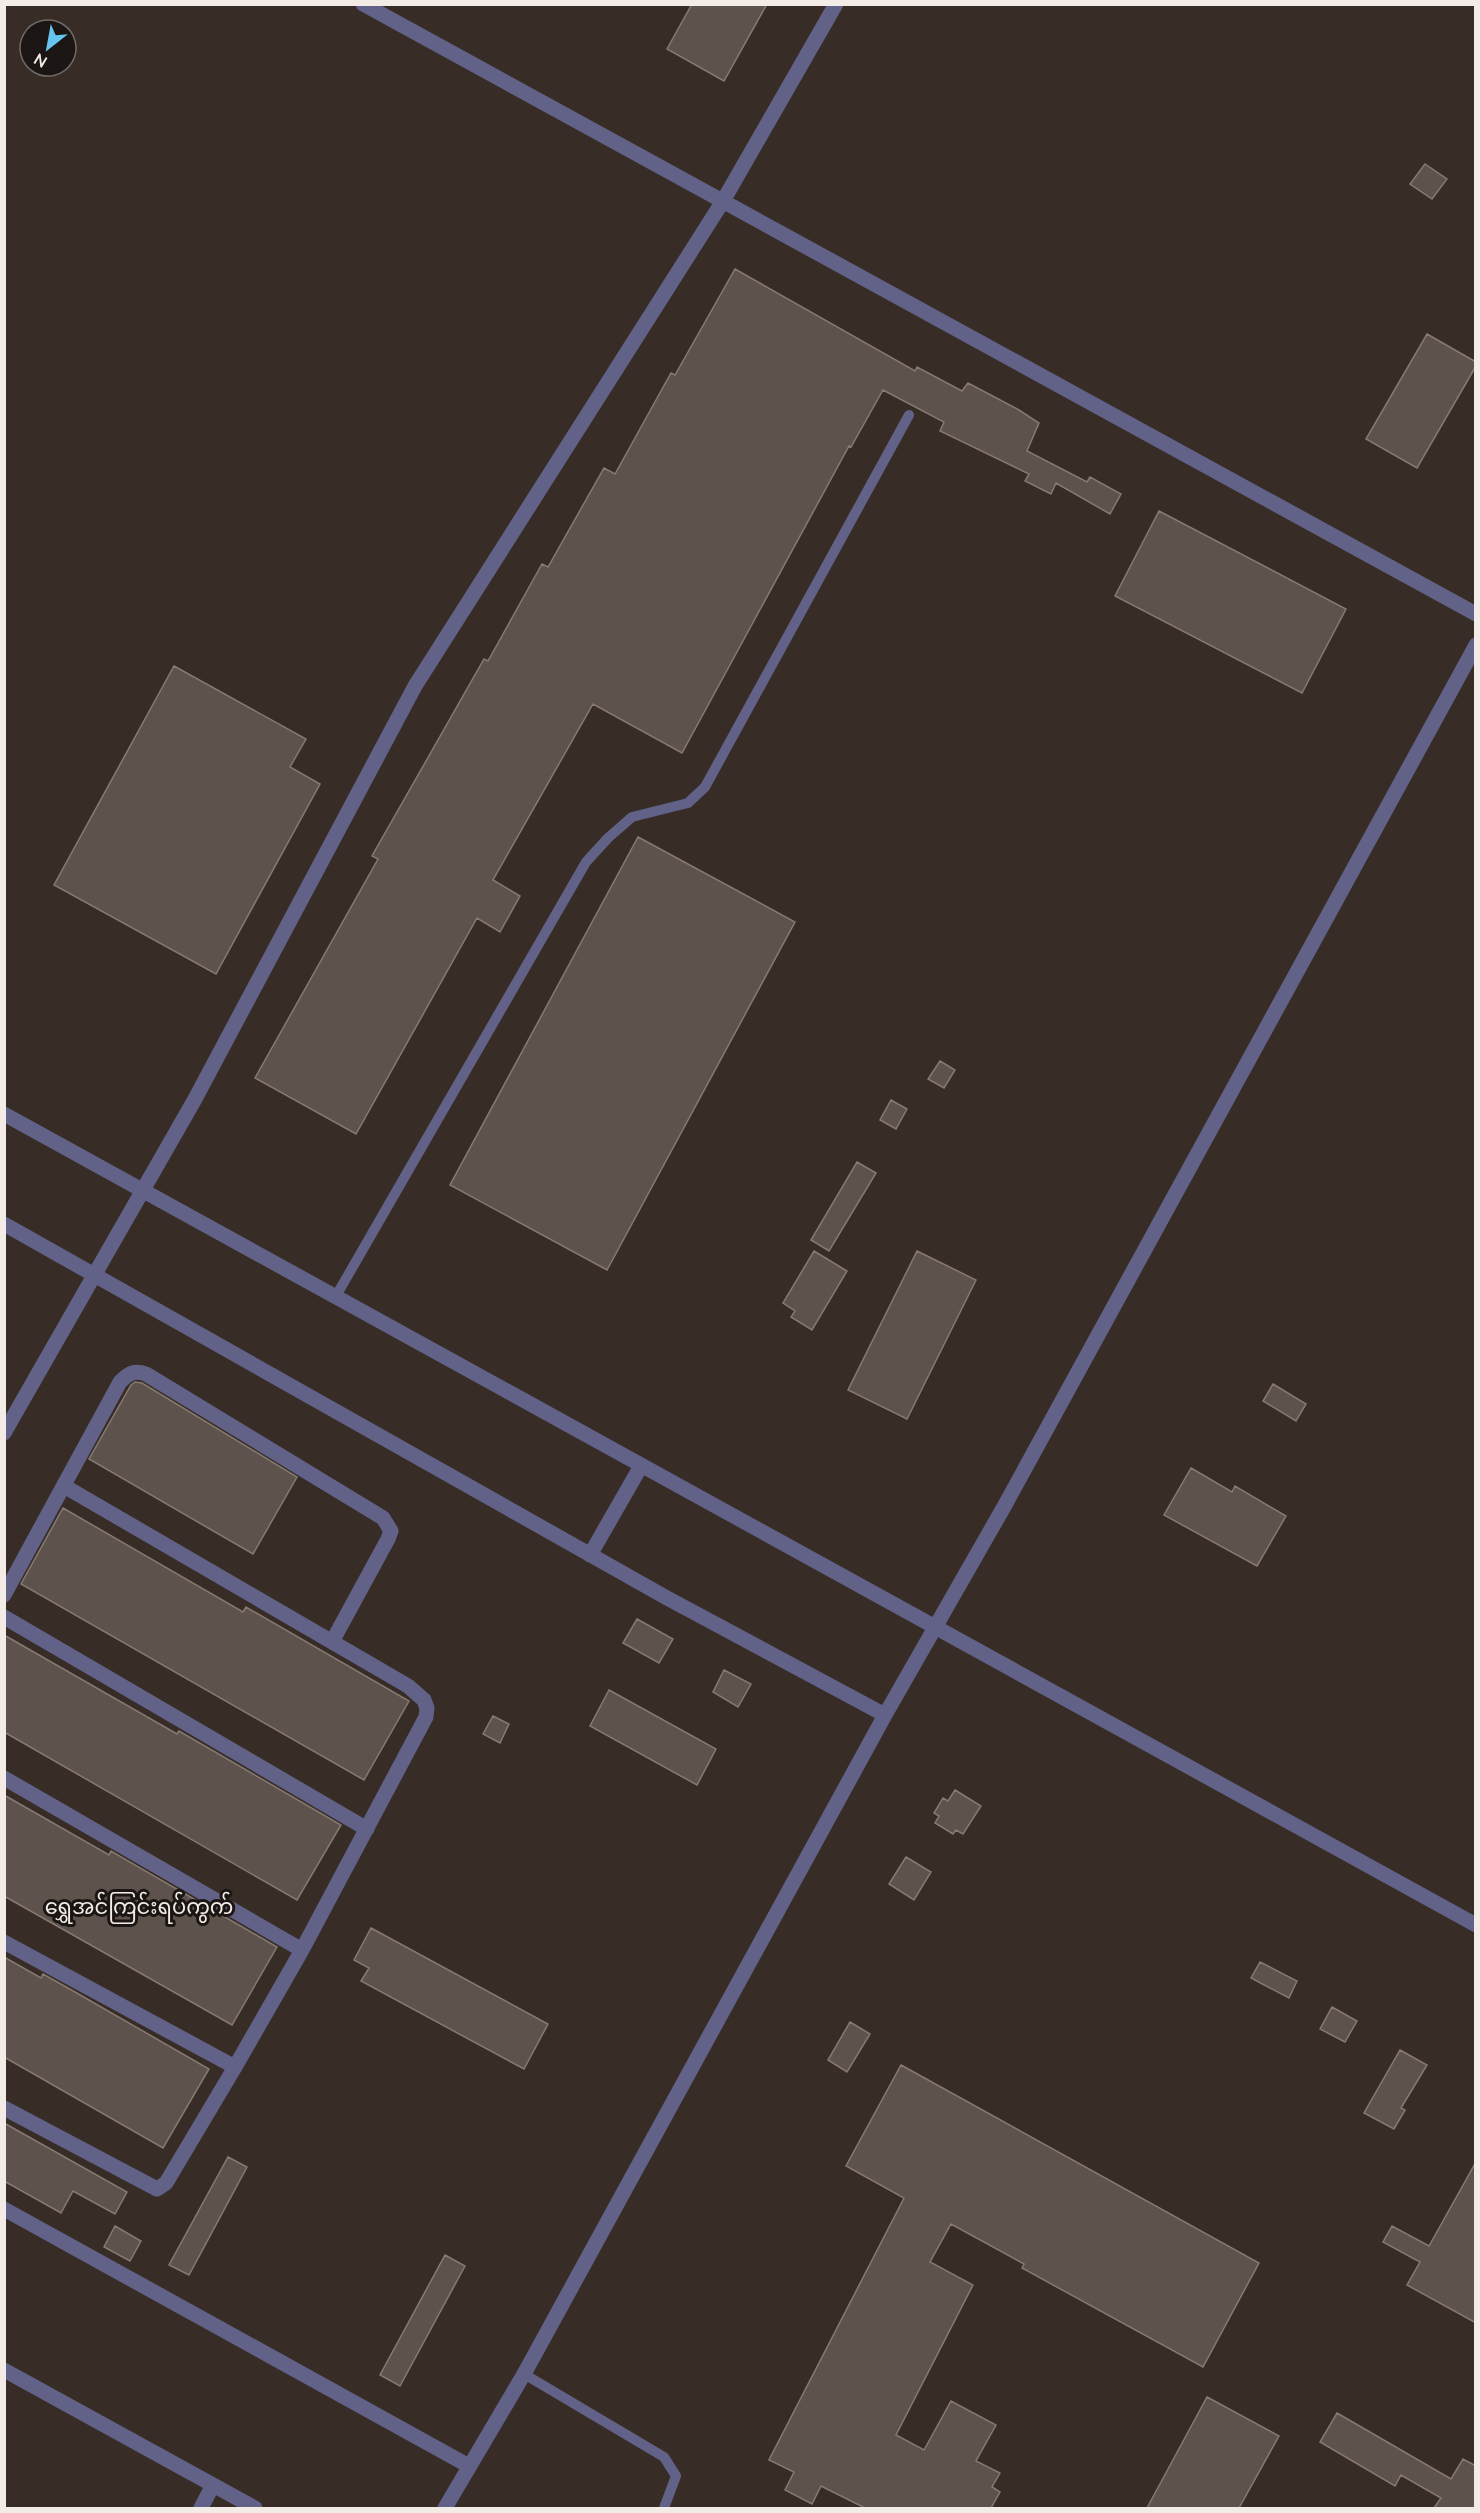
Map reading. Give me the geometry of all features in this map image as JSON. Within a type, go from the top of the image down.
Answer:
[{"type":"street","points":[[363,4],[1476,614]]},
{"type":"street","points":[[4,1433],[144,1192],[415,686],[723,201],[836,4]]},
{"type":"street","points":[[445,2508],[524,2373],[885,1715],[935,1629],[1358,864],[1476,645]]},
{"type":"street","points":[[4,1114],[935,1629],[1149,1743],[1476,1925]]},
{"type":"street","points":[[4,1224],[590,1555],[885,1715]]},
{"type":"street","points":[[4,1595],[120,1382],[128,1374],[137,1371],[146,1374],[383,1518],[391,1531],[388,1539],[333,1640]]},
{"type":"street","points":[[590,1555],[641,1466]]},
{"type":"street","points":[[4,2108],[157,2189],[166,2183],[236,2067],[302,1950],[426,1717],[427,1708],[424,1700],[408,1686],[333,1640],[64,1486]]},
{"type":"street","points":[[4,1617],[367,1829]]},
{"type":"street","points":[[4,1778],[302,1950]]},
{"type":"street","points":[[4,1942],[236,2067]]},
{"type":"street","points":[[4,2209],[469,2466]]},
{"type":"street","points":[[4,2370],[255,2508]]},
{"type":"street","points":[[201,2508],[213,2485]]},
{"type":"lane","points":[[336,1296],[586,862],[632,817],[688,803],[705,787],[909,415]]},
{"type":"lane","points":[[524,2373],[664,2457],[676,2476],[664,2508]]},
{"type":"building","points":[[692,4],[767,4],[724,81],[667,49]]},
{"type":"building","points":[[1425,164],[1447,179],[1432,199],[1410,184]]},
{"type":"building","points":[[735,269],[915,371],[917,367],[962,391],[968,383],[1019,410],[1039,423],[1027,451],[1087,482],[1090,477],[1121,494],[1110,514],[1056,483],[1051,494],[1025,481],[1029,474],[940,431],[944,422],[883,390],[851,447],[849,446],[682,753],[593,704],[493,880],[520,896],[500,932],[477,918],[356,1134],[255,1078],[378,859],[372,856],[484,659],[488,661],[542,564],[548,567],[604,468],[615,474],[671,373],[675,375]]},
{"type":"building","points":[[1427,334],[1476,362],[1476,366],[1417,468],[1366,439]]},
{"type":"building","points":[[1159,511],[1346,609],[1302,693],[1115,596]]},
{"type":"building","points":[[174,666],[306,739],[290,767],[320,784],[216,974],[54,885]]},
{"type":"building","points":[[638,837],[795,922],[607,1270],[450,1185]]},
{"type":"building","points":[[940,1061],[955,1070],[944,1088],[928,1079]]},
{"type":"building","points":[[891,1100],[907,1109],[896,1129],[880,1120]]},
{"type":"building","points":[[857,1162],[876,1173],[829,1251],[811,1240]]},
{"type":"building","points":[[814,1251],[847,1271],[812,1330],[791,1317],[795,1311],[783,1303]]},
{"type":"building","points":[[917,1251],[976,1280],[907,1419],[848,1390]]},
{"type":"building","points":[[135,1382],[142,1383],[297,1477],[253,1554],[89,1459],[131,1385]]},
{"type":"building","points":[[1273,1384],[1306,1404],[1296,1421],[1263,1401]]},
{"type":"building","points":[[1191,1468],[1232,1492],[1235,1486],[1286,1516],[1257,1566],[1164,1515]]},
{"type":"building","points":[[63,1508],[243,1612],[246,1607],[409,1701],[364,1780],[21,1584]]},
{"type":"building","points":[[637,1619],[673,1639],[659,1663],[623,1643]]},
{"type":"building","points":[[4,1635],[177,1734],[179,1731],[341,1825],[297,1900],[4,1732]]},
{"type":"building","points":[[724,1670],[751,1684],[738,1707],[713,1692]]},
{"type":"building","points":[[609,1690],[716,1749],[697,1785],[590,1726]]},
{"type":"building","points":[[493,1716],[509,1724],[500,1743],[483,1734]]},
{"type":"building","points":[[955,1790],[981,1806],[963,1834],[956,1830],[953,1834],[935,1823],[939,1816],[934,1813],[943,1798],[948,1801]]},
{"type":"building","points":[[4,1795],[109,1855],[111,1851],[277,1947],[232,2025],[4,1896]]},
{"type":"building","points":[[906,1857],[931,1872],[914,1900],[889,1884]]},
{"type":"building","points":[[371,1928],[548,2024],[524,2069],[361,1981],[369,1968],[354,1960]]},
{"type":"building","points":[[4,1957],[41,1978],[43,1974],[209,2069],[163,2148],[4,2057]]},
{"type":"building","points":[[1260,1962],[1297,1981],[1289,1998],[1251,1978]]},
{"type":"building","points":[[1332,2007],[1357,2021],[1345,2042],[1320,2029]]},
{"type":"building","points":[[850,2022],[870,2034],[847,2072],[828,2060]]},
{"type":"building","points":[[1400,2050],[1427,2065],[1401,2108],[1405,2110],[1394,2129],[1364,2113]]},
{"type":"building","points":[[901,2065],[1259,2263],[1203,2367],[1022,2268],[1024,2264],[951,2224],[930,2262],[973,2285],[896,2435],[924,2450],[951,2401],[996,2425],[976,2461],[1000,2473],[992,2487],[1000,2492],[991,2508],[865,2508],[821,2486],[812,2504],[785,2490],[794,2472],[769,2460],[904,2198],[846,2166]]},
{"type":"building","points":[[4,2123],[127,2192],[115,2214],[73,2191],[61,2213],[4,2181]]},
{"type":"building","points":[[228,2157],[247,2167],[189,2275],[169,2265]]},
{"type":"building","points":[[1476,2162],[1476,2323],[1407,2285],[1420,2262],[1383,2242],[1392,2226],[1429,2246]]},
{"type":"building","points":[[115,2226],[141,2241],[130,2261],[104,2247]]},
{"type":"building","points":[[445,2255],[465,2266],[400,2386],[380,2375]]},
{"type":"building","points":[[1207,2397],[1279,2436],[1239,2508],[1147,2508]]},
{"type":"building","points":[[1337,2413],[1451,2479],[1463,2459],[1476,2466],[1476,2508],[1434,2508],[1441,2498],[1401,2475],[1395,2486],[1320,2442]]},
{"type":"district","name":"ရွှေအင်ကြင်းရပ်ကွက်","points":[[139,1907]]}]
